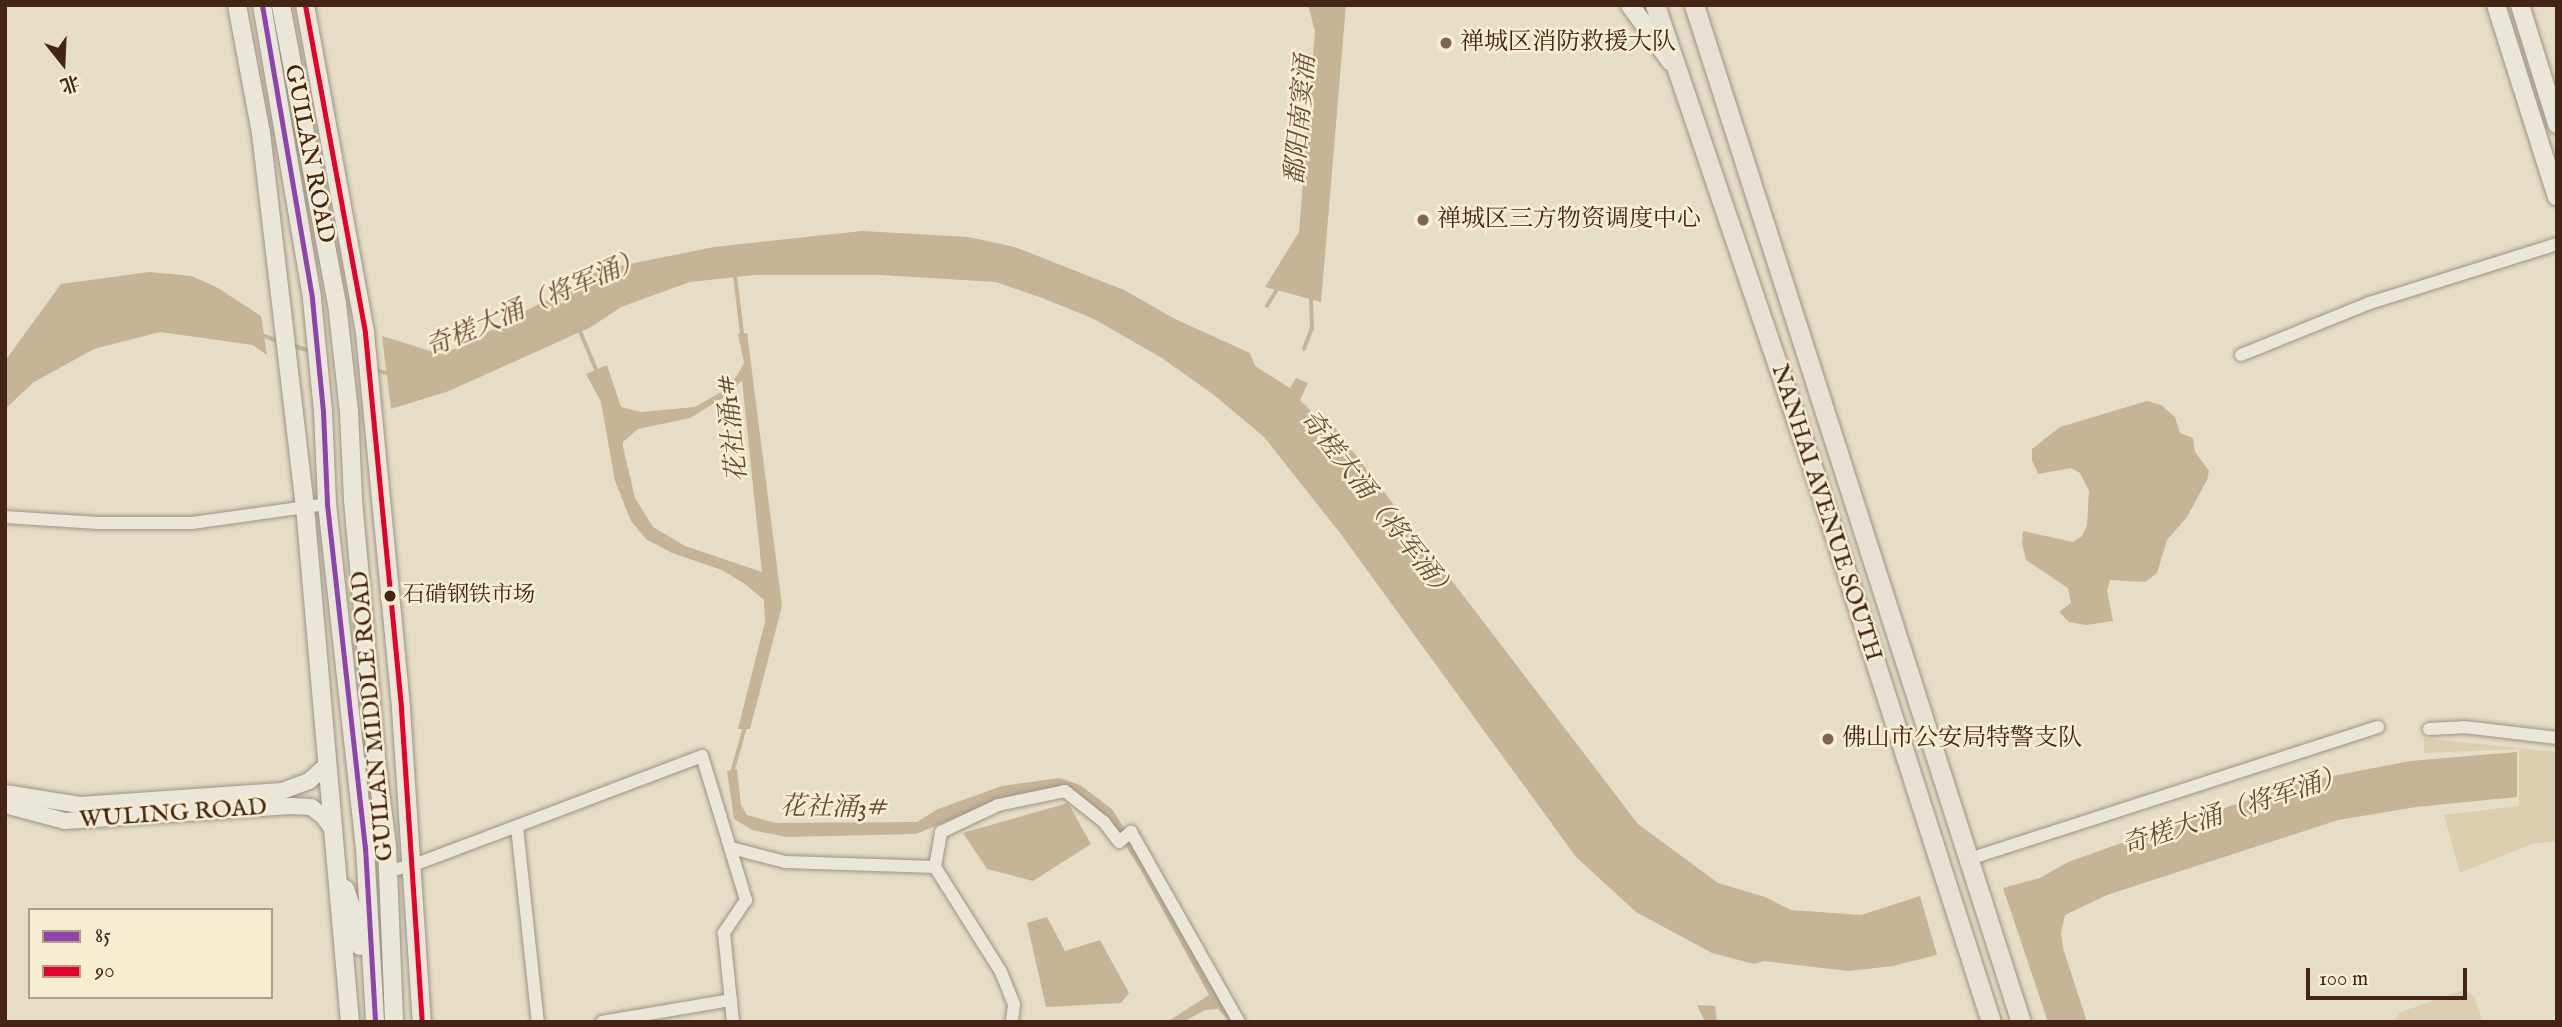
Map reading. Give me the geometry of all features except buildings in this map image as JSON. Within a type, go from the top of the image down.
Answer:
[{"type":"highway","name":"NANHAI AVENUE SOUTH","points":[[1655,5],[1814,472],[1991,1022]]},
{"type":"highway","name":"NANHAI AVENUE SOUTH","points":[[1698,10],[2021,1022]]},
{"type":"main road","points":[[237,5],[261,133],[305,507],[350,1022]]},
{"type":"main road","name":"GUILAN ROAD","points":[[262,5],[312,299],[323,411]]},
{"type":"main road","name":"GUILAN ROAD","points":[[281,5],[337,303],[349,411]]},
{"type":"main road","points":[[305,5],[365,333],[374,415],[422,1022]]},
{"type":"main road","points":[[1630,5],[1677,70]]},
{"type":"main road","points":[[2496,5],[2557,198]]},
{"type":"main road","points":[[2520,5],[2557,124]]},
{"type":"main road","name":"GUILAN MIDDLE ROAD","points":[[323,411],[327,504],[365,848],[375,1022]]},
{"type":"main road","name":"GUILAN MIDDLE ROAD","points":[[349,411],[353,500],[387,871],[394,1022]]},
{"type":"main road","points":[[320,678],[334,574]]},
{"type":"main road","points":[[336,863],[358,927],[363,975],[373,992]]},
{"type":"street","points":[[2241,355],[2370,303],[2557,244]]},
{"type":"street","points":[[5,517],[98,523],[192,523],[327,504]]},
{"type":"street","points":[[1969,859],[2378,727]]},
{"type":"street","points":[[2429,729],[2464,727],[2557,738]]},
{"type":"street","points":[[387,871],[411,866],[702,756],[746,900],[724,933],[733,1022]]},
{"type":"street","name":"WULING ROAD","points":[[5,793],[80,804],[282,791],[309,781],[327,765]]},
{"type":"street","points":[[274,807],[288,801],[288,796],[282,791]]},
{"type":"street","points":[[1012,1022],[1014,1005],[1001,972],[935,867],[941,832],[998,806],[1065,791],[1104,822],[1119,842],[1126,836],[1175,905],[1239,1022]]},
{"type":"street","name":"WULING ROAD","points":[[5,805],[65,821],[274,807],[311,807],[323,816],[333,830]]},
{"type":"street","points":[[517,827],[538,1022]]},
{"type":"street","points":[[732,848],[785,862],[935,867]]},
{"type":"street","points":[[601,1022],[731,1000]]},
{"type":"shaded area","points":[[2424,738],[2557,752],[2557,841],[2532,844],[2460,873],[2444,815],[2519,806],[2519,749],[2424,753]]},
{"type":"shaded area","points":[[2463,990],[2474,996],[2483,1022],[2395,1022],[2398,1013]]},
{"type":"water","points":[[1308,5],[1346,5],[1321,302],[1265,287],[1299,232],[1315,31]]},
{"type":"water","points":[[862,231],[968,237],[1015,247],[1124,290],[1175,319],[1250,353],[1255,366],[1290,388],[1296,378],[1308,383],[1300,400],[1327,427],[1335,428],[1638,824],[1718,883],[1765,897],[1791,910],[1861,915],[1920,896],[1937,955],[1893,966],[1849,971],[1764,961],[1754,964],[1712,953],[1636,912],[1576,857],[1340,533],[1264,437],[1214,395],[1162,358],[1094,319],[1045,299],[996,282],[880,275],[754,275],[690,282],[621,307],[591,327],[449,391],[391,409],[382,336],[437,353],[459,348],[600,270],[714,247]]},
{"type":"water","points":[[149,272],[192,276],[218,288],[261,316],[267,355],[253,345],[160,332],[94,349],[34,382],[5,409],[5,361],[61,284]]},
{"type":"water","points":[[747,333],[782,606],[750,729],[738,729],[765,622],[764,600],[722,570],[672,553],[646,539],[631,521],[615,481],[601,402],[586,374],[607,365],[621,407],[641,412],[695,407],[728,388],[738,374],[744,363],[738,334]],"holes":[[[742,380],[762,572],[685,546],[653,527],[635,498],[623,447],[623,442],[638,429],[690,418],[728,395]]]},
{"type":"water","points":[[2147,401],[2161,405],[2175,417],[2180,433],[2193,438],[2195,452],[2209,471],[2207,480],[2187,517],[2167,540],[2157,573],[2145,582],[2110,580],[2107,590],[2113,621],[2086,625],[2069,622],[2059,612],[2071,603],[2068,588],[2026,560],[2022,543],[2023,531],[2073,542],[2082,536],[2087,525],[2089,491],[2080,473],[2071,468],[2038,474],[2032,460],[2032,449],[2060,427]]},
{"type":"water","points":[[2517,752],[2517,797],[2416,807],[2338,820],[2107,895],[2065,915],[2061,933],[2063,948],[2087,1022],[2048,1022],[2003,888],[2040,878],[2068,862],[2187,820],[2307,781],[2410,761]]},
{"type":"water","points":[[737,769],[741,805],[747,815],[776,823],[917,822],[938,809],[1002,786],[1059,778],[1080,785],[1112,809],[1178,912],[1236,1022],[1230,1022],[1218,1009],[1205,1010],[1183,1022],[1167,1022],[1209,995],[1141,870],[1110,821],[1076,794],[1043,790],[1005,797],[916,834],[787,837],[752,830],[734,819],[727,771]]},
{"type":"water","points":[[1068,803],[1091,844],[1033,881],[987,869],[963,833]]},
{"type":"water","points":[[1047,917],[1065,951],[1100,940],[1129,993],[1121,1003],[1046,1007],[1027,923]]},
{"type":"water","points":[[1697,1005],[1715,1006],[1717,1022],[1705,1022]]},
{"type":"waterway","name":"花社涌1#","points":[[735,272],[743,338]]},
{"type":"waterway","name":"鄱阳南窦涌","points":[[1267,306],[1278,288]]},
{"type":"waterway","name":"鄱阳南窦涌","points":[[1304,349],[1312,328],[1311,296]]},
{"type":"waterway","name":"花社涌3#","points":[[579,328],[598,373]]},
{"type":"waterway","name":"奇槎大涌（将军涌）","points":[[262,335],[280,342]]},
{"type":"waterway","name":"奇槎大涌（将军涌）","points":[[291,345],[311,351]]},
{"type":"waterway","name":"奇槎大涌（将军涌）","points":[[375,370],[391,374]]},
{"type":"waterway","name":"花社涌3#","points":[[732,773],[745,727]]},
{"type":"transit line","name":"85","points":[[262,5],[312,299],[323,411],[327,504],[365,847],[375,1022]]},
{"type":"transit line","name":"90","points":[[305,5],[365,333],[401,709],[422,1022]]},
{"type":"place","name":"禅城区消防救援大队","points":[[1446,43]]},
{"type":"place","name":"禅城区三方物资调度中心","points":[[1423,220]]},
{"type":"place","name":"石𬒔钢铁市场","points":[[390,596]]},
{"type":"place","name":"佛山市公安局特警支队","points":[[1828,739]]}]
